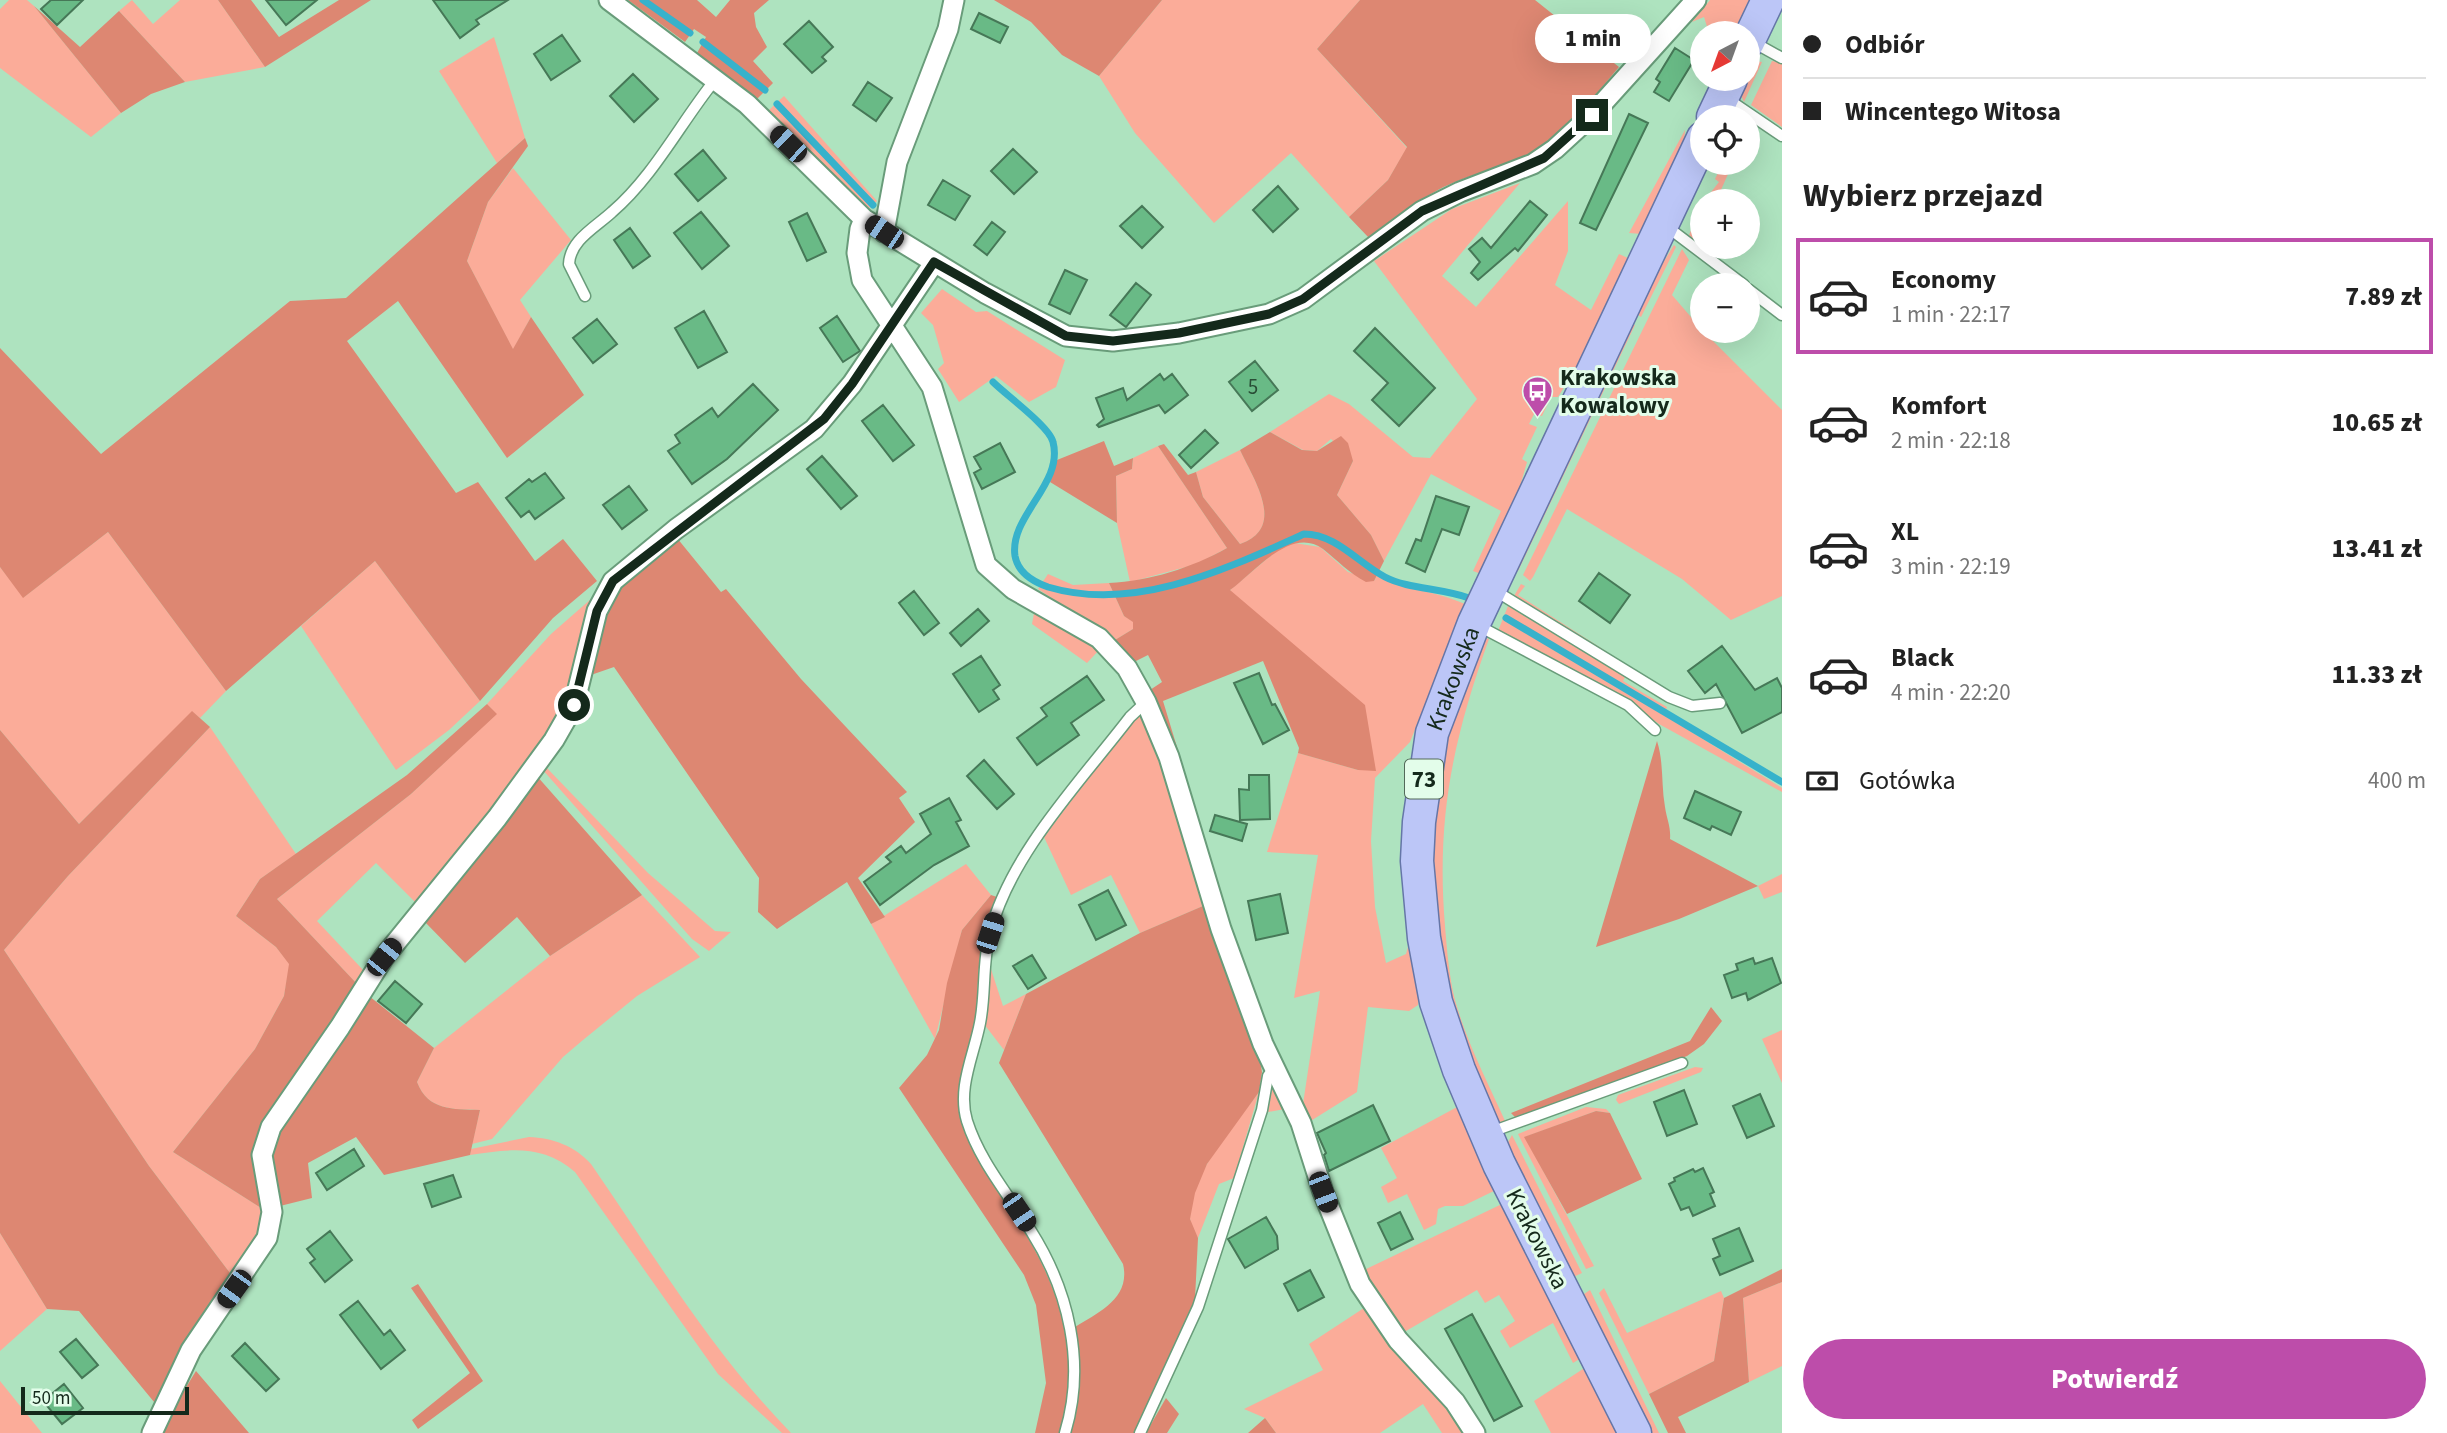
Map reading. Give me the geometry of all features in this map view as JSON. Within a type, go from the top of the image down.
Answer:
[{"type":"main road","points":[[1758,21],[1768,0]]},
{"type":"main road","name":"Krakowska","points":[[1635,1433],[1499,1164],[1459,1070],[1436,1002],[1423,938],[1417,861],[1419,822],[1430,744],[1474,623],[1690,165]]},
{"type":"street","points":[[609,0],[752,109],[864,219],[934,262],[1066,336],[1113,341],[1179,333],[1269,314],[1303,299],[1422,211],[1544,158],[1592,115],[1696,0]]},
{"type":"street","points":[[884,232],[902,145],[948,29],[954,0]]},
{"type":"street","points":[[864,219],[857,253],[862,280],[932,387],[986,565],[1013,589],[1076,622],[1108,645],[1127,668],[1146,702],[1169,757],[1226,941],[1263,1044],[1301,1123],[1323,1192],[1360,1284],[1383,1321],[1455,1402],[1475,1433]]},
{"type":"street","points":[[152,1433],[195,1344],[267,1238],[272,1212],[262,1155],[271,1127],[340,1027],[384,957],[497,818],[554,740],[574,705],[597,611],[613,581],[676,529],[814,429],[852,384],[934,262]]},
{"type":"lane","points":[[1760,47],[1782,58]]},
{"type":"lane","points":[[585,296],[569,264],[574,245],[620,206],[641,182],[715,80]]},
{"type":"lane","points":[[1722,97],[1782,136]]},
{"type":"lane","points":[[1662,223],[1728,273]]},
{"type":"lane","points":[[1760,298],[1782,315]]},
{"type":"lane","points":[[1490,588],[1669,697],[1692,706],[1720,703]]},
{"type":"lane","points":[[1474,623],[1628,705],[1655,730]]},
{"type":"lane","points":[[1065,1433],[1075,1374],[1074,1351],[1064,1300],[1033,1233],[976,1144],[965,1113],[965,1087],[981,1019],[990,933],[1012,876],[1097,760],[1146,702]]},
{"type":"lane","points":[[1487,1134],[1682,1063]]},
{"type":"lane","points":[[1140,1433],[1198,1307],[1258,1123],[1269,1073],[1274,1068]]},
{"type":"shaded area","points":[[9,0],[27,0],[34,6],[121,113],[91,137],[0,68],[0,9]]},
{"type":"shaded area","points":[[132,0],[153,24],[180,0],[218,0],[265,67],[185,82],[119,11]]},
{"type":"shaded area","points":[[218,0],[251,0],[279,37],[339,0],[371,0],[265,67]]},
{"type":"shaded area","points":[[628,0],[697,0],[716,17],[730,0],[769,0],[754,13],[756,27],[767,47],[753,61],[773,83],[756,100],[697,53],[706,37],[694,29],[685,42]]},
{"type":"shaded area","points":[[994,0],[1162,0],[1099,76],[1062,55],[1031,22]]},
{"type":"shaded area","points":[[1162,0],[1360,0],[1317,49],[1407,148],[1388,180],[1349,217],[1291,153],[1214,223],[1135,133],[1099,76]]},
{"type":"shaded area","points":[[1360,0],[1535,0],[1619,67],[1575,118],[1534,152],[1444,187],[1421,200],[1369,238],[1349,217],[1388,180],[1407,147],[1317,49]]},
{"type":"shaded area","points":[[1710,0],[1754,0],[1744,21],[1705,21],[1704,17],[1693,21]]},
{"type":"shaded area","points":[[34,6],[80,47],[119,11],[185,82],[151,94],[121,113]]},
{"type":"shaded area","points":[[494,37],[525,138],[497,163],[439,71]]},
{"type":"shaded area","points":[[1772,61],[1782,63],[1782,127],[1760,111],[1760,105],[1751,105]]},
{"type":"shaded area","points":[[1743,91],[1749,91],[1744,102],[1741,95]]},
{"type":"shaded area","points":[[784,96],[877,201],[869,208],[856,199],[768,111]]},
{"type":"shaded area","points":[[1685,130],[1684,143],[1657,196],[1656,206],[1642,234],[1629,233]]},
{"type":"shaded area","points":[[525,138],[528,146],[488,202],[467,261],[513,349],[531,317],[584,395],[507,458],[398,301],[347,341],[456,493],[478,482],[535,561],[563,539],[597,581],[553,618],[480,701],[375,561],[226,691],[108,532],[23,598],[0,567],[0,348],[101,454],[290,301],[346,298]]},
{"type":"shaded area","points":[[513,168],[571,240],[520,300],[531,317],[513,350],[467,261],[488,202]]},
{"type":"shaded area","points":[[1717,175],[1728,175],[1721,189],[1713,189],[1719,182],[1715,179]]},
{"type":"shaded area","points":[[1520,183],[1442,276],[1476,307],[1568,201],[1568,251],[1555,285],[1591,310],[1619,254],[1630,259],[1587,350],[1558,397],[1551,397],[1542,416],[1534,414],[1529,424],[1537,427],[1522,459],[1527,462],[1513,511],[1481,574],[1473,571],[1501,511],[1431,474],[1384,561],[1371,535],[1337,495],[1353,461],[1331,439],[1317,451],[1303,450],[1270,432],[1329,394],[1349,404],[1413,457],[1430,458],[1477,399],[1374,261],[1452,209]]},
{"type":"shaded area","points":[[1674,245],[1676,247],[1641,317],[1637,314],[1648,287]]},
{"type":"shaded area","points":[[1682,249],[1689,260],[1672,295],[1690,316],[1690,343],[1715,343],[1782,410],[1782,596],[1731,620],[1682,579],[1567,509],[1533,577],[1530,581],[1523,575]]},
{"type":"shaded area","points":[[942,289],[976,312],[987,311],[1065,360],[1056,387],[1029,402],[996,376],[959,402],[938,369],[944,363],[933,325],[921,313]]},
{"type":"shaded area","points":[[1631,324],[1635,325],[1518,571],[1517,567]]},
{"type":"shaded area","points":[[1270,432],[1302,450],[1317,451],[1341,436],[1348,443],[1353,461],[1337,495],[1371,535],[1384,561],[1374,581],[1366,582],[1323,549],[1311,543],[1298,543],[1274,554],[1230,590],[1365,705],[1376,771],[1358,770],[1298,753],[1299,748],[1263,661],[1163,701],[1180,757],[1147,692],[1162,682],[1148,655],[1132,663],[1115,640],[1133,629],[1133,622],[1124,616],[1109,583],[1140,580],[1170,572],[1227,548],[1158,446],[1164,444],[1188,475],[1196,472],[1203,497],[1240,544],[1254,537],[1262,527],[1264,515],[1259,489],[1240,450]]},
{"type":"shaded area","points":[[1104,441],[1114,466],[1133,458],[1132,469],[1116,476],[1117,523],[1050,482],[1057,460]]},
{"type":"shaded area","points":[[1158,446],[1227,548],[1197,564],[1130,582],[1117,523],[1116,476],[1132,469],[1133,458]]},
{"type":"shaded area","points":[[1240,450],[1259,489],[1264,515],[1262,527],[1254,537],[1240,544],[1203,497],[1196,472]]},
{"type":"shaded area","points":[[108,532],[226,691],[200,718],[192,712],[79,824],[0,730],[0,567],[24,597]]},
{"type":"shaded area","points":[[677,538],[721,592],[726,589],[801,679],[907,792],[899,798],[915,822],[858,878],[885,917],[871,924],[847,882],[777,929],[758,912],[759,878],[614,667],[588,676],[611,594]]},
{"type":"shaded area","points":[[1294,543],[1320,547],[1348,572],[1374,581],[1377,575],[1465,604],[1410,742],[1375,778],[1371,841],[1375,907],[1386,963],[1406,954],[1408,947],[1419,993],[1418,1005],[1409,1011],[1368,1007],[1357,1092],[1309,1122],[1303,1104],[1320,991],[1294,998],[1318,855],[1267,852],[1298,753],[1358,770],[1230,590],[1279,549]]},
{"type":"shaded area","points":[[375,561],[480,701],[449,730],[396,770],[301,626]]},
{"type":"shaded area","points":[[1048,574],[1073,585],[1109,583],[1124,616],[1133,621],[1133,629],[1115,640],[1038,589]]},
{"type":"shaded area","points":[[1521,584],[1525,586],[1518,595],[1632,668],[1629,671],[1521,602],[1514,596]]},
{"type":"shaded area","points":[[599,592],[570,702],[420,907],[376,863],[317,921],[365,972],[358,985],[277,899],[411,794],[496,714],[487,704],[551,634]]},
{"type":"shaded area","points":[[1508,606],[1625,677],[1623,681],[1667,707],[1664,715],[1782,788],[1782,792],[1659,724],[1605,687],[1498,631]]},
{"type":"shaded area","points":[[1035,608],[1100,649],[1087,663],[1032,624]]},
{"type":"shaded area","points":[[1486,638],[1489,639],[1466,711],[1450,780],[1445,814],[1443,887],[1447,954],[1455,1000],[1472,1047],[1506,1123],[1497,1121],[1472,1065],[1453,1005],[1439,943],[1432,880],[1433,817],[1442,755],[1459,695]]},
{"type":"shaded area","points":[[487,704],[497,714],[411,794],[277,899],[358,985],[259,1138],[266,1211],[173,1152],[255,1049],[284,996],[289,964],[276,947],[236,916],[260,879],[407,775]]},
{"type":"shaded area","points":[[192,711],[210,727],[68,876],[4,950],[149,1166],[233,1277],[159,1408],[79,1311],[47,1309],[0,1233],[0,730],[79,824]]},
{"type":"shaded area","points":[[1146,715],[1210,903],[1140,933],[1111,875],[1071,895],[1044,837],[1135,716]]},
{"type":"shaded area","points":[[210,727],[296,854],[260,879],[236,916],[276,947],[290,964],[284,996],[255,1049],[173,1152],[266,1211],[264,1226],[233,1277],[149,1166],[4,950],[68,876]]},
{"type":"shaded area","points":[[1657,741],[1670,839],[1758,886],[1679,919],[1596,947]]},
{"type":"shaded area","points":[[545,766],[648,873],[715,931],[731,932],[709,951],[692,939],[542,769]]},
{"type":"shaded area","points":[[536,775],[642,895],[550,956],[517,917],[465,963],[423,920]]},
{"type":"shaded area","points":[[966,864],[991,895],[962,930],[935,1039],[871,924]]},
{"type":"shaded area","points":[[1782,874],[1782,892],[1764,899],[1758,886]]},
{"type":"shaded area","points":[[642,895],[700,957],[637,996],[583,1040],[563,1057],[492,1139],[472,1144],[480,1110],[451,1108],[435,1103],[417,1082],[434,1048],[550,956]]},
{"type":"shaded area","points":[[991,895],[997,897],[981,953],[974,1027],[959,1089],[960,1110],[971,1144],[1036,1252],[1059,1308],[1066,1336],[1068,1366],[1060,1433],[1035,1433],[1046,1383],[1036,1305],[1024,1275],[899,1088],[927,1055],[939,1030],[947,983],[962,930]]},
{"type":"shaded area","points":[[1210,903],[1259,1055],[1262,1072],[1259,1092],[1207,1164],[1195,1193],[1190,1219],[1198,1238],[1195,1299],[1188,1323],[1136,1433],[1068,1433],[1079,1364],[1075,1327],[1103,1309],[1118,1295],[1124,1276],[1123,1264],[999,1063],[1026,994],[1140,933]]},
{"type":"shaded area","points":[[990,966],[1003,1006],[1026,994],[1004,1050],[984,1024]]},
{"type":"shaded area","points":[[369,996],[434,1048],[417,1082],[428,1098],[442,1106],[480,1110],[470,1155],[384,1175],[356,1137],[308,1163],[312,1198],[280,1206],[270,1147],[283,1121]]},
{"type":"shaded area","points":[[1711,1007],[1722,1021],[1704,1044],[1687,1056],[1518,1120],[1511,1113],[1690,1041]]},
{"type":"shaded area","points":[[1782,1030],[1782,1083],[1762,1039]]},
{"type":"shaded area","points":[[1695,1067],[1703,1068],[1701,1072],[1619,1104],[1616,1100],[1618,1095]]},
{"type":"shaded area","points":[[1274,1078],[1290,1108],[1268,1112]]},
{"type":"shaded area","points":[[1259,1092],[1234,1178],[1219,1184],[1198,1238],[1190,1218],[1197,1184],[1215,1151]]},
{"type":"shaded area","points":[[1459,1106],[1498,1189],[1463,1206],[1445,1206],[1438,1209],[1436,1224],[1424,1230],[1407,1194],[1388,1203],[1381,1187],[1397,1178],[1381,1148]]},
{"type":"shaded area","points":[[1586,1107],[1606,1109],[1610,1113],[1596,1111],[1525,1137],[1594,1266],[1586,1269],[1518,1134]]},
{"type":"shaded area","points":[[1596,1111],[1610,1113],[1642,1179],[1567,1214],[1524,1137]]},
{"type":"shaded area","points":[[1512,1135],[1582,1273],[1571,1278],[1507,1144]]},
{"type":"shaded area","points":[[529,1137],[563,1144],[578,1152],[591,1164],[710,1337],[762,1402],[791,1433],[782,1433],[718,1374],[575,1172],[563,1163],[538,1153],[511,1150],[470,1155],[471,1149]]},
{"type":"shaded area","points":[[1502,1204],[1581,1358],[1573,1363],[1553,1323],[1510,1348],[1500,1331],[1515,1321],[1499,1295],[1485,1303],[1477,1290],[1399,1335],[1378,1308],[1364,1270]]},
{"type":"shaded area","points":[[0,1233],[47,1309],[0,1351]]},
{"type":"shaded area","points":[[1782,1269],[1782,1282],[1743,1298],[1749,1382],[1678,1417],[1686,1433],[1668,1433],[1649,1394],[1714,1361],[1724,1298]]},
{"type":"shaded area","points":[[1782,1282],[1782,1366],[1749,1382],[1743,1298]]},
{"type":"shaded area","points":[[418,1284],[483,1381],[418,1429],[412,1420],[470,1373],[411,1288]]},
{"type":"shaded area","points":[[1604,1288],[1627,1333],[1721,1291],[1724,1298],[1714,1361],[1649,1394],[1599,1293]]},
{"type":"shaded area","points":[[1590,1290],[1659,1433],[1650,1433],[1581,1296]]},
{"type":"shaded area","points":[[1367,1306],[1470,1433],[1442,1433],[1423,1404],[1380,1433],[1276,1433],[1265,1418],[1244,1409],[1323,1370],[1309,1344]]},
{"type":"shaded area","points":[[1586,1367],[1619,1433],[1551,1433],[1534,1401]]},
{"type":"shaded area","points":[[196,1371],[249,1433],[158,1433]]},
{"type":"shaded area","points":[[0,1381],[42,1433],[0,1433]]},
{"type":"shaded area","points":[[1166,1398],[1179,1414],[1167,1433],[1146,1433]]},
{"type":"shaded area","points":[[1265,1418],[1276,1433],[1248,1433]]},
{"type":"building","points":[[51,0],[83,0],[57,25],[41,9]]},
{"type":"building","points":[[266,0],[317,0],[286,25]]},
{"type":"building","points":[[433,0],[508,0],[476,20],[479,24],[460,38]]},
{"type":"building","points":[[979,13],[1008,27],[1000,43],[971,29]]},
{"type":"building","points":[[809,21],[833,47],[822,57],[826,61],[812,73],[784,44]]},
{"type":"building","points":[[562,35],[580,61],[551,80],[534,54]]},
{"type":"building","points":[[1675,48],[1690,57],[1690,67],[1669,101],[1654,92],[1660,82],[1656,79]]},
{"type":"building","points":[[633,74],[658,99],[634,122],[610,96]]},
{"type":"building","points":[[868,82],[892,98],[876,121],[853,105]]},
{"type":"building","points":[[1629,114],[1648,123],[1596,230],[1580,223]]},
{"type":"building","points":[[1013,149],[1037,172],[1014,194],[991,171]]},
{"type":"building","points":[[703,150],[726,178],[698,201],[675,174]]},
{"type":"building","points":[[943,180],[970,196],[955,220],[928,205]]},
{"type":"building","points":[[1278,186],[1298,209],[1273,232],[1253,210]]},
{"type":"building","points":[[1530,201],[1547,215],[1518,251],[1515,248],[1478,280],[1471,273],[1480,262],[1469,249],[1482,238],[1491,248]]},
{"type":"building","points":[[1142,206],[1163,227],[1142,248],[1120,226]]},
{"type":"building","points":[[701,212],[729,246],[702,269],[674,233]]},
{"type":"building","points":[[807,213],[826,252],[807,261],[789,222]]},
{"type":"building","points":[[992,222],[1005,232],[987,255],[974,245]]},
{"type":"building","points":[[630,228],[650,256],[633,268],[614,240]]},
{"type":"building","points":[[1065,270],[1087,280],[1070,314],[1049,304]]},
{"type":"building","points":[[1136,283],[1151,295],[1126,327],[1110,315]]},
{"type":"building","points":[[704,311],[727,352],[698,368],[675,328]]},
{"type":"building","points":[[837,316],[860,351],[843,362],[820,328]]},
{"type":"building","points":[[597,319],[617,344],[593,363],[573,338]]},
{"type":"building","points":[[1375,328],[1435,388],[1399,426],[1372,400],[1388,383],[1354,351]]},
{"type":"building","points":[[1255,361],[1278,390],[1252,411],[1229,382]]},
{"type":"building","points":[[1160,374],[1164,380],[1172,374],[1188,395],[1165,413],[1159,405],[1099,427],[1097,425],[1104,419],[1096,398],[1123,388],[1127,400]]},
{"type":"building","points":[[753,384],[778,410],[727,459],[692,484],[668,451],[680,443],[675,435],[712,408],[718,417]]},
{"type":"building","points":[[883,405],[914,445],[893,461],[862,421]]},
{"type":"building","points":[[1205,430],[1218,443],[1191,468],[1179,455]]},
{"type":"building","points":[[1000,443],[1015,472],[982,489],[974,473],[981,469],[974,457]]},
{"type":"building","points":[[822,456],[857,496],[841,509],[807,469]]},
{"type":"building","points":[[545,473],[564,498],[535,519],[529,511],[521,517],[506,498],[529,479],[532,482]]},
{"type":"building","points":[[629,486],[647,510],[622,529],[603,505]]},
{"type":"building","points":[[1436,496],[1469,507],[1459,535],[1442,529],[1425,572],[1406,563],[1416,539],[1421,541]]},
{"type":"building","points":[[1599,573],[1630,595],[1610,623],[1579,601]]},
{"type":"building","points":[[914,591],[939,623],[924,635],[899,603]]},
{"type":"building","points":[[978,609],[989,621],[961,646],[950,633]]},
{"type":"building","points":[[1722,646],[1755,690],[1777,678],[1782,688],[1782,712],[1742,733],[1716,684],[1705,693],[1688,671]]},
{"type":"building","points":[[981,656],[1000,685],[993,690],[999,699],[979,712],[953,674]]},
{"type":"building","points":[[1259,673],[1272,705],[1275,704],[1289,730],[1263,744],[1234,683]]},
{"type":"building","points":[[1087,676],[1104,700],[1071,723],[1079,735],[1037,765],[1017,738],[1047,716],[1041,708]]},
{"type":"building","points":[[984,760],[1014,794],[997,809],[967,776]]},
{"type":"building","points":[[1249,775],[1269,775],[1270,819],[1240,820],[1239,789],[1249,790]]},
{"type":"building","points":[[1695,791],[1741,812],[1731,835],[1712,826],[1710,830],[1684,818]]},
{"type":"building","points":[[949,798],[961,820],[956,822],[969,846],[934,865],[880,905],[864,882],[891,862],[886,857],[901,846],[906,853],[931,834],[920,814]]},
{"type":"building","points":[[1215,815],[1247,824],[1242,841],[1210,831]]},
{"type":"building","points":[[1108,890],[1126,925],[1096,940],[1079,905]]},
{"type":"building","points":[[1280,894],[1288,933],[1256,940],[1248,901]]},
{"type":"building","points":[[1032,955],[1046,978],[1028,989],[1013,966]]},
{"type":"building","points":[[1753,958],[1755,964],[1772,958],[1781,983],[1748,1000],[1746,993],[1732,998],[1724,975],[1738,970],[1736,964]]},
{"type":"building","points":[[395,981],[422,1004],[406,1023],[378,1001]]},
{"type":"building","points":[[1684,1090],[1697,1124],[1667,1136],[1654,1102]]},
{"type":"building","points":[[1760,1094],[1774,1126],[1747,1138],[1733,1106]]},
{"type":"building","points":[[1373,1105],[1390,1141],[1329,1171],[1324,1155],[1326,1153],[1317,1133]]},
{"type":"building","points":[[354,1149],[364,1166],[327,1190],[316,1173]]},
{"type":"building","points":[[1703,1168],[1714,1192],[1710,1194],[1715,1206],[1693,1216],[1689,1207],[1681,1210],[1669,1184],[1675,1181],[1674,1178],[1693,1169],[1695,1172]]},
{"type":"building","points":[[453,1175],[461,1197],[432,1207],[424,1184]]},
{"type":"building","points":[[1400,1212],[1413,1239],[1391,1250],[1378,1223]]},
{"type":"building","points":[[1266,1217],[1277,1236],[1278,1249],[1245,1268],[1228,1239]]},
{"type":"building","points":[[1739,1228],[1753,1261],[1720,1275],[1713,1259],[1720,1256],[1713,1239]]},
{"type":"building","points":[[330,1231],[352,1260],[325,1282],[310,1263],[315,1259],[307,1249]]},
{"type":"building","points":[[1310,1270],[1324,1297],[1298,1311],[1284,1284]]},
{"type":"building","points":[[358,1301],[384,1335],[390,1330],[405,1350],[381,1369],[340,1315]]},
{"type":"building","points":[[1472,1314],[1522,1406],[1494,1421],[1445,1329]]},
{"type":"building","points":[[76,1339],[98,1365],[82,1378],[60,1352]]},
{"type":"building","points":[[245,1343],[279,1379],[266,1391],[232,1356]]},
{"type":"building","points":[[64,1384],[83,1408],[62,1424],[43,1401]]},
{"type":"waterway","points":[[643,0],[690,33]]},
{"type":"waterway","points":[[703,42],[765,90]]},
{"type":"waterway","points":[[777,104],[873,205]]},
{"type":"waterway","points":[[993,382],[1036,420],[1053,442],[1051,472],[1027,513],[1015,541],[1015,556],[1019,567],[1027,576],[1043,585],[1081,594],[1114,595],[1147,591],[1212,573],[1304,534],[1316,535],[1337,544],[1394,581],[1469,598]]},
{"type":"waterway","points":[[1506,618],[1782,782]]},
{"type":"place","name":"Krakowska Kowalowy","points":[[1537,418]]},
{"type":"route","points":[[574,705],[597,611],[613,581],[676,529],[814,429],[852,384],[934,262],[985,293],[1066,336],[1113,341],[1179,333],[1269,314],[1303,299],[1422,211],[1460,192],[1520,170],[1544,158],[1592,115]]}]
